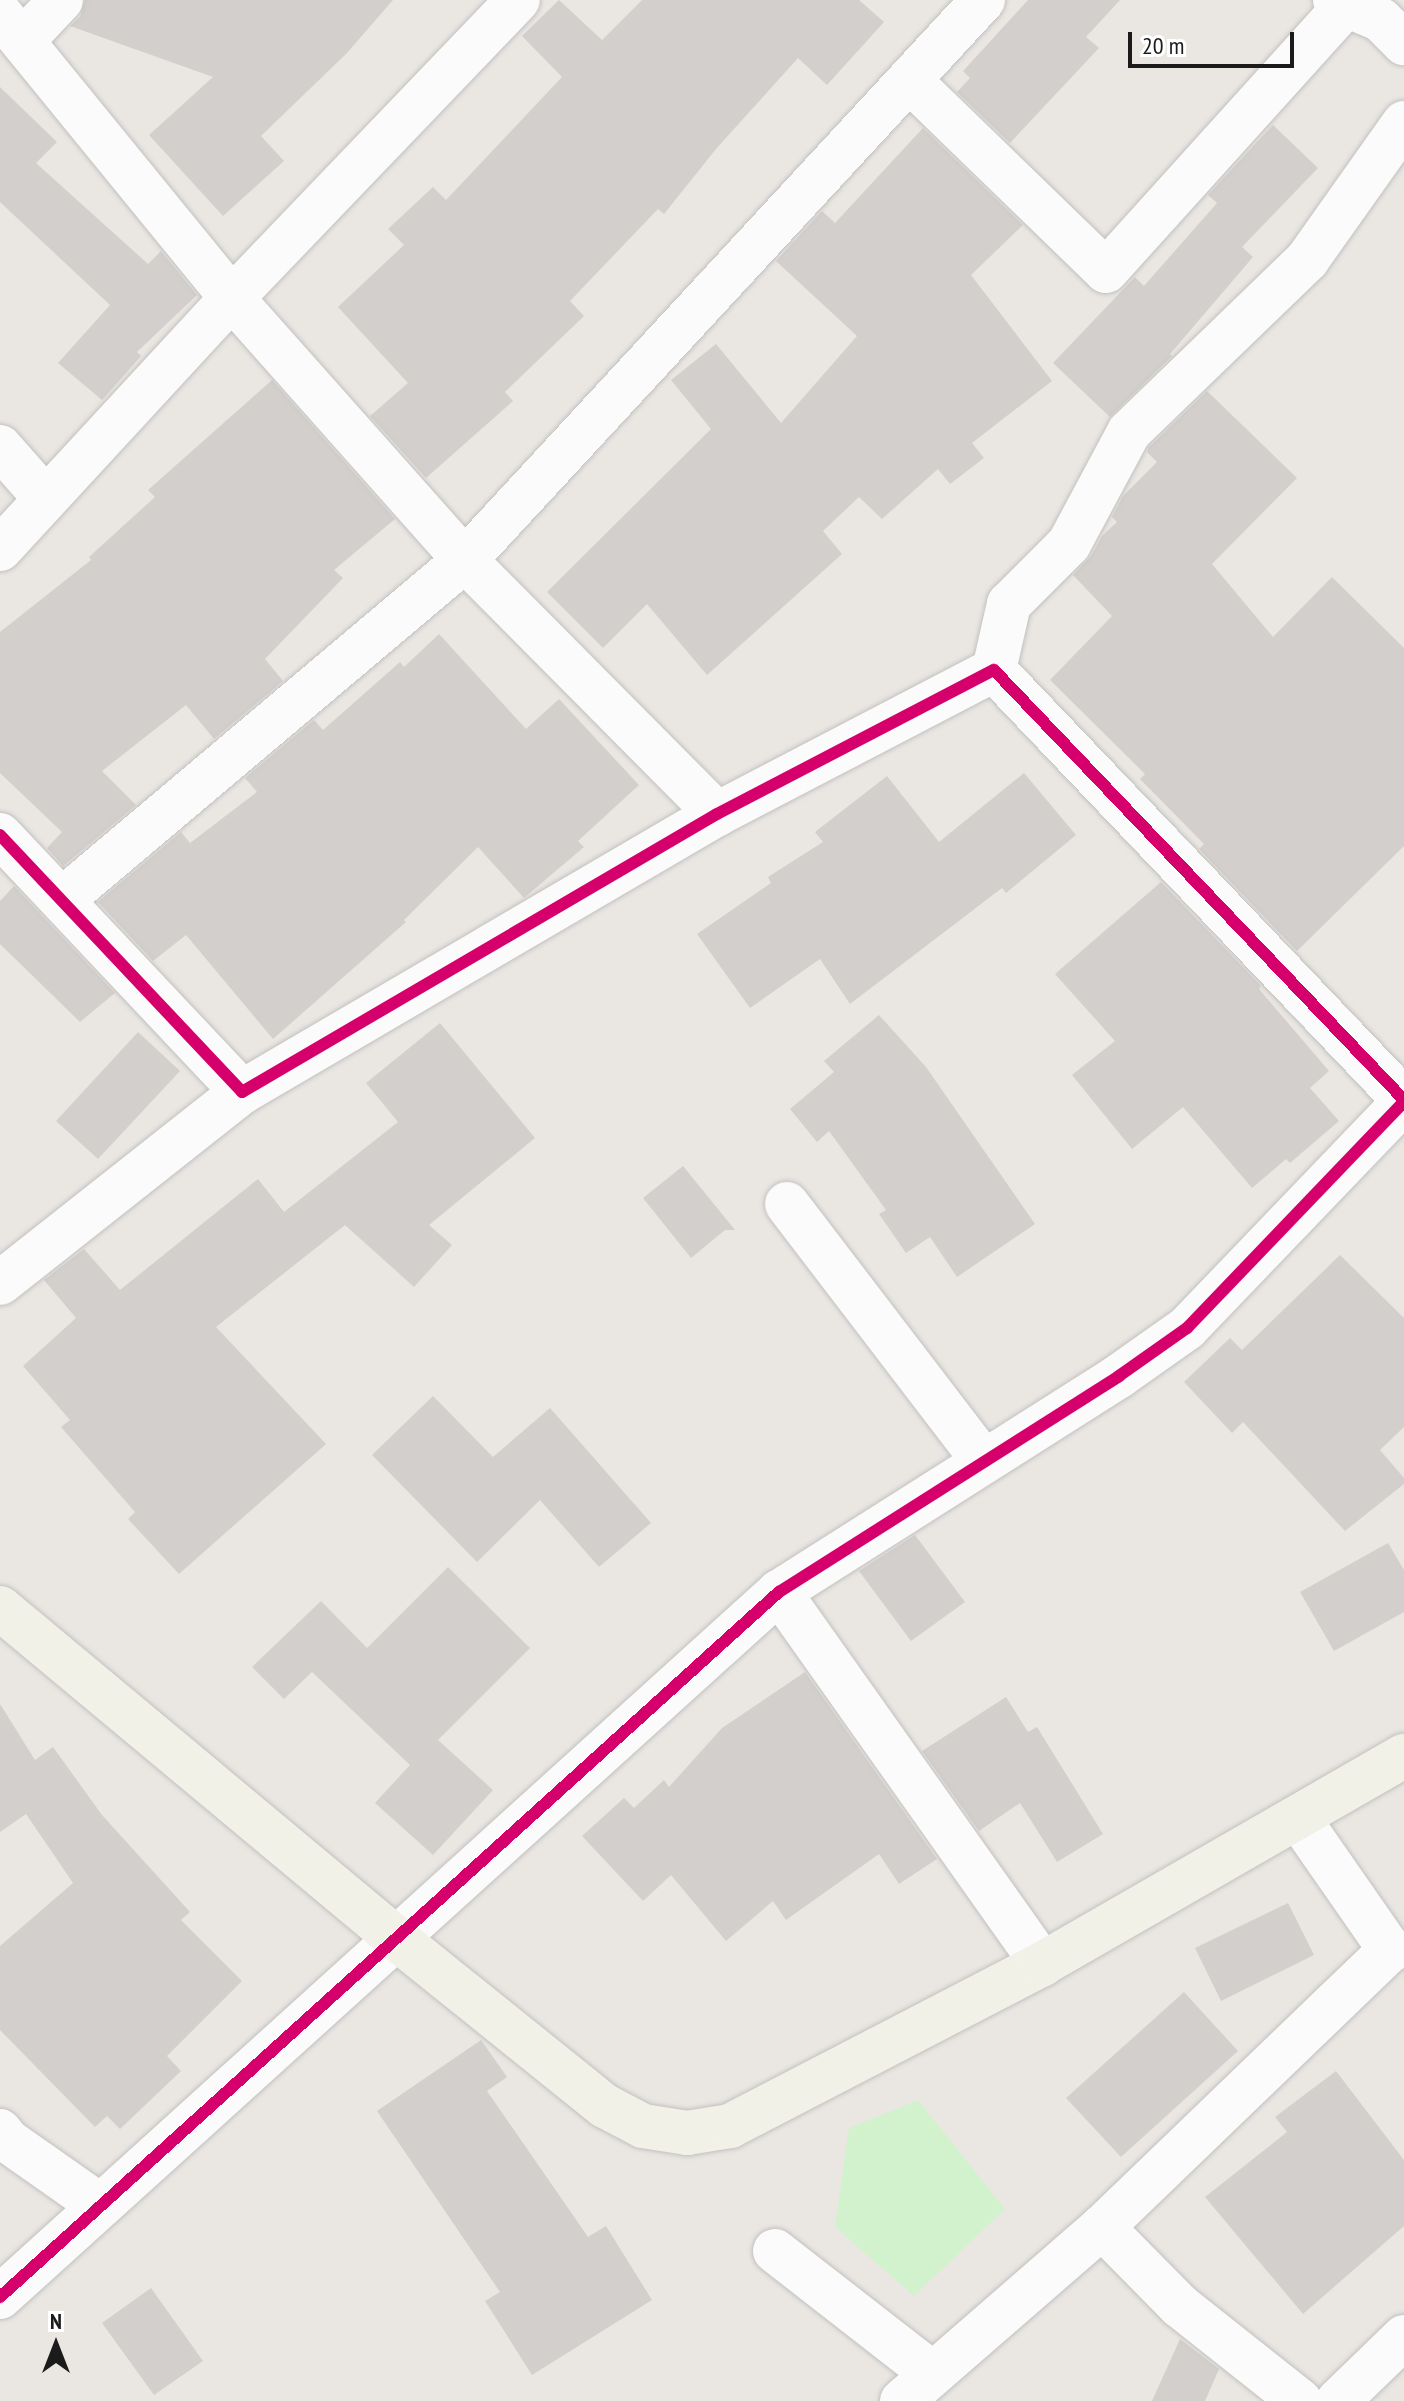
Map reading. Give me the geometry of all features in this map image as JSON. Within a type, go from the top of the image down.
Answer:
[{"type":"street","points":[[61,0],[11,27],[232,298],[465,560],[717,814]]},
{"type":"street","points":[[0,549],[232,298],[518,0]]},
{"type":"street","points":[[63,899],[465,560],[983,0]]},
{"type":"street","points":[[909,80],[1106,271],[1340,2],[1381,20],[1404,43]]},
{"type":"street","points":[[0,1283],[242,1092],[717,814],[994,670],[1009,604],[1069,544],[1129,432],[1307,260],[1404,123]]},
{"type":"street","points":[[0,447],[45,498]]},
{"type":"street","points":[[0,2297],[779,1592],[1119,1376],[1187,1328],[1404,1101],[994,670]]},
{"type":"street","points":[[0,835],[242,1092]]},
{"type":"street","points":[[787,1204],[983,1460]]},
{"type":"street","points":[[779,1592],[1042,1964]]},
{"type":"street","points":[[0,1608],[397,1939],[605,2106],[643,2126],[687,2133],[730,2126],[1042,1964],[1404,1756]]},
{"type":"street","points":[[775,2251],[918,2388],[1102,2227],[1397,1944],[1299,1819]]},
{"type":"street","points":[[0,2131],[8,2141],[99,2205]]},
{"type":"street","points":[[1102,2227],[1180,2306],[1300,2401]]},
{"type":"street","points":[[1338,2401],[1404,2337]]},
{"type":"green space","points":[[918,2100],[1005,2209],[914,2296],[835,2227],[849,2128]]},
{"type":"building","points":[[85,0],[393,0],[347,53],[261,136],[284,161],[223,216],[149,135],[213,77],[70,26],[80,17]]},
{"type":"building","points":[[559,0],[602,40],[642,0],[859,0],[884,22],[827,85],[798,58],[716,149],[664,214],[658,209],[570,301],[584,316],[505,392],[513,401],[426,478],[370,416],[408,383],[338,307],[404,245],[388,229],[433,187],[446,200],[562,77],[522,36]]},
{"type":"building","points":[[1028,0],[1120,0],[1086,37],[1099,48],[1010,143],[957,92],[970,78],[963,71]]},
{"type":"building","points":[[0,87],[57,142],[36,163],[148,264],[161,251],[197,295],[137,352],[141,356],[102,400],[58,363],[110,305],[0,202]]},
{"type":"building","points":[[1273,125],[1318,168],[1242,247],[1253,257],[1170,354],[1172,356],[1110,417],[1053,363],[1135,277],[1144,286],[1217,203],[1208,195]]},
{"type":"building","points":[[923,128],[1023,225],[971,275],[1052,381],[972,443],[984,458],[950,484],[938,469],[882,519],[859,497],[823,531],[842,554],[707,675],[647,604],[603,648],[547,592],[711,429],[671,380],[716,344],[781,423],[857,336],[776,261],[822,211],[835,223]]},
{"type":"building","points":[[272,380],[395,519],[334,570],[343,578],[265,659],[283,681],[214,739],[186,705],[102,771],[136,805],[63,866],[47,848],[62,832],[0,773],[0,632],[91,560],[89,557],[155,497],[148,490]]},
{"type":"building","points":[[1207,391],[1297,478],[1212,564],[1273,637],[1332,577],[1404,648],[1404,846],[1297,951],[1199,849],[1204,844],[1140,779],[1145,774],[1050,680],[1112,616],[1073,575],[1091,556],[1102,536],[1117,522],[1112,517],[1123,496],[1157,462],[1147,452],[1149,447]]},
{"type":"building","points":[[439,634],[526,729],[559,699],[639,785],[578,841],[584,847],[524,898],[478,847],[404,920],[406,922],[273,1039],[186,935],[153,961],[98,902],[181,832],[190,843],[257,792],[245,778],[314,720],[323,730],[400,662],[404,667]]},
{"type":"building","points":[[1024,773],[1076,835],[1006,893],[1002,888],[850,1004],[820,959],[750,1008],[697,934],[771,883],[768,877],[823,842],[815,832],[887,776],[939,842]]},
{"type":"building","points":[[1161,882],[1261,986],[1259,989],[1329,1071],[1310,1088],[1339,1121],[1290,1163],[1286,1159],[1252,1188],[1183,1107],[1132,1149],[1072,1075],[1115,1041],[1055,974]]},
{"type":"building","points":[[14,886],[115,993],[80,1022],[0,944],[0,901]]},
{"type":"building","points":[[879,1015],[926,1067],[1035,1224],[957,1277],[930,1237],[906,1253],[879,1214],[886,1210],[829,1131],[817,1142],[790,1109],[834,1072],[824,1061]]},
{"type":"building","points":[[440,1023],[535,1138],[429,1225],[452,1245],[414,1287],[345,1225],[216,1327],[326,1444],[179,1574],[128,1519],[135,1512],[61,1427],[70,1420],[23,1366],[76,1318],[44,1280],[84,1249],[120,1290],[258,1179],[284,1212],[398,1122],[366,1083]]},
{"type":"building","points":[[138,1032],[180,1071],[98,1159],[56,1121]]},
{"type":"building","points":[[683,1166],[735,1230],[725,1230],[691,1258],[643,1198]]},
{"type":"building","points":[[1340,1255],[1404,1318],[1404,1427],[1380,1450],[1404,1478],[1404,1484],[1345,1531],[1243,1422],[1232,1433],[1184,1382],[1230,1338],[1242,1350]]},
{"type":"building","points":[[433,1396],[493,1457],[550,1408],[651,1523],[599,1567],[540,1500],[477,1562],[372,1455]]},
{"type":"building","points":[[915,1535],[965,1602],[911,1641],[859,1571]]},
{"type":"building","points":[[1388,1543],[1404,1570],[1404,1612],[1334,1651],[1300,1592]]},
{"type":"building","points":[[448,1567],[530,1648],[438,1740],[493,1790],[433,1855],[375,1803],[410,1765],[312,1672],[284,1699],[252,1667],[321,1601],[367,1648]]},
{"type":"building","points":[[805,1672],[937,1859],[899,1884],[879,1854],[786,1920],[773,1901],[726,1941],[671,1875],[643,1901],[582,1836],[624,1798],[634,1808],[664,1780],[669,1787],[722,1728]]},
{"type":"building","points":[[1006,1697],[1028,1732],[1037,1727],[1103,1834],[1057,1862],[1020,1803],[979,1831],[922,1751]]},
{"type":"building","points":[[0,1704],[35,1760],[53,1747],[102,1815],[190,1912],[181,1920],[242,1981],[167,2056],[181,2071],[120,2129],[107,2116],[95,2127],[0,2030],[0,1946],[73,1883],[26,1814],[0,1832]]},
{"type":"building","points":[[1288,1903],[1314,1955],[1221,2001],[1195,1948]]},
{"type":"building","points":[[1184,1992],[1238,2051],[1121,2157],[1066,2098]]},
{"type":"building","points":[[481,2040],[507,2077],[487,2091],[588,2237],[606,2226],[652,2300],[532,2375],[485,2301],[500,2292],[377,2111]]},
{"type":"building","points":[[1336,2071],[1404,2160],[1404,2226],[1303,2314],[1205,2197],[1287,2132],[1275,2117]]},
{"type":"building","points":[[151,2288],[203,2361],[154,2395],[102,2323]]},
{"type":"building","points":[[1180,2339],[1219,2369],[1205,2401],[1152,2401]]},
{"type":"cycle path","points":[[0,835],[242,1092],[717,814],[994,670],[1404,1100]]},
{"type":"cycle path","points":[[0,2297],[779,1592],[1119,1376],[1187,1328],[1404,1102]]}]
